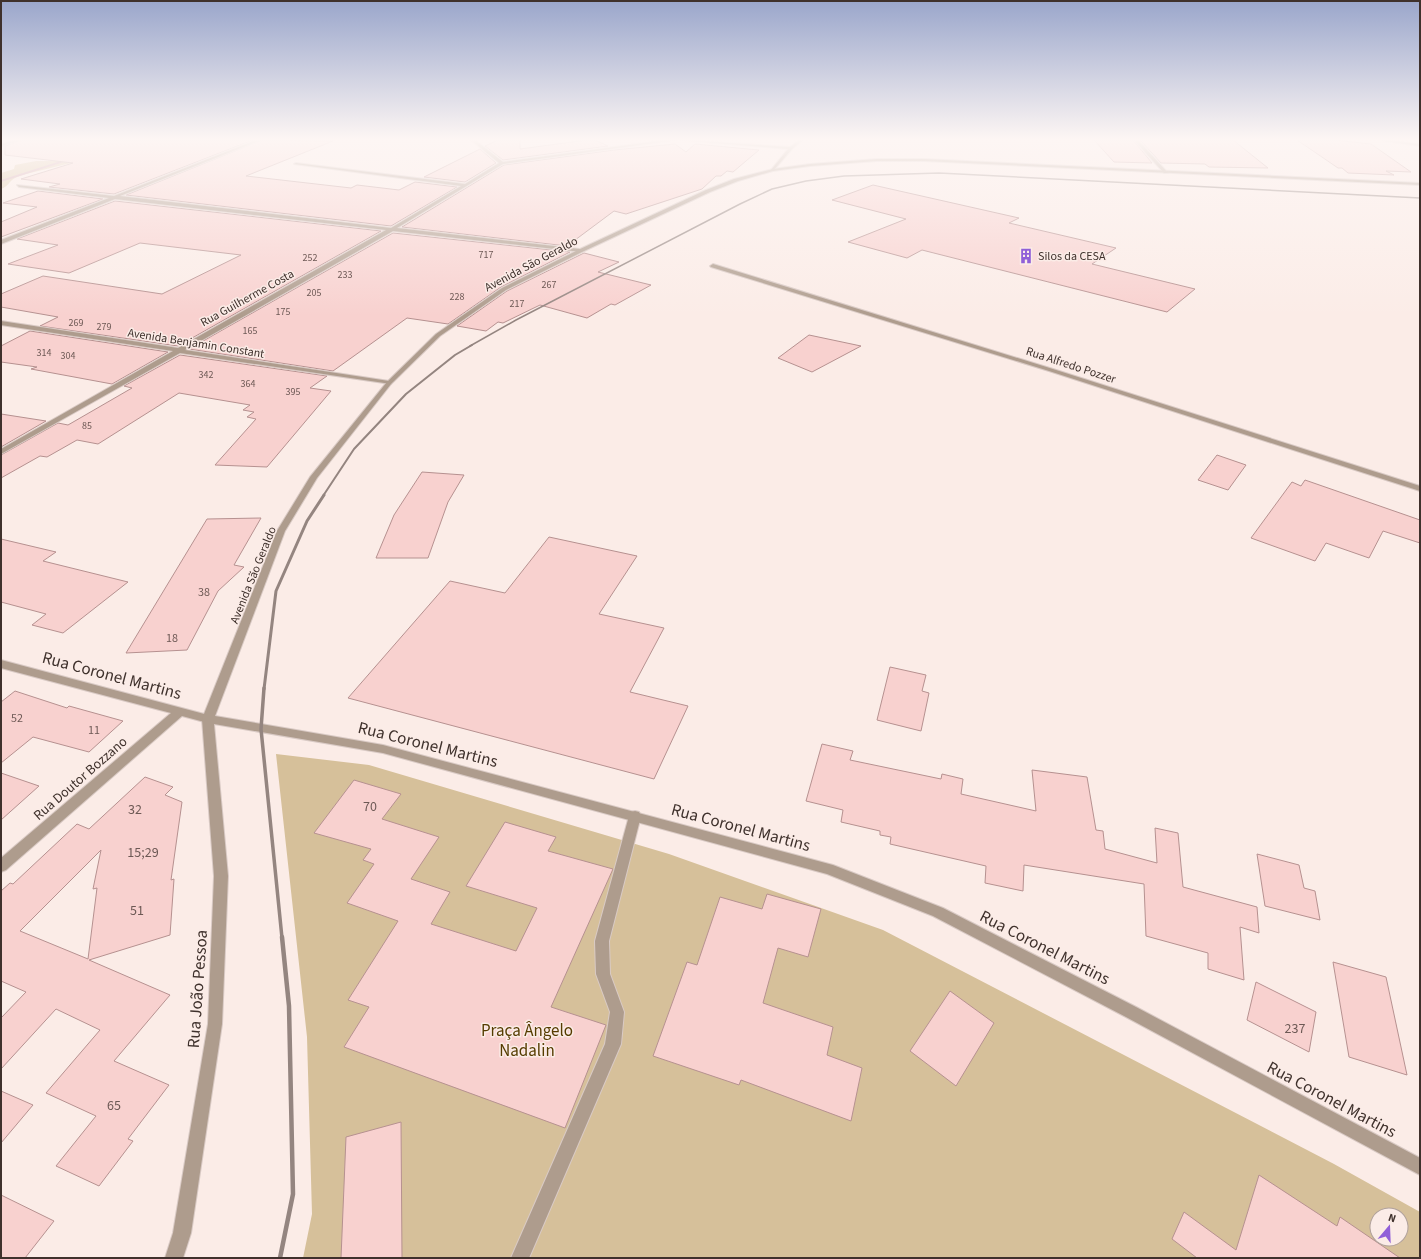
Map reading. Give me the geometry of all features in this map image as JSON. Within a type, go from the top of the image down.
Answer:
[{"type":"street","points":[[1,242],[112,199]]},
{"type":"street","points":[[131,199],[580,251]]},
{"type":"street","name":"Rua Guilherme Costa","points":[[1,452],[392,229],[442,199]]},
{"type":"street","name":"Avenida São Geraldo","points":[[208,720],[281,531],[314,477],[389,382],[438,335],[473,308],[504,289],[580,251],[691,199]]},
{"type":"street","name":"Rua Alfredo Pozzer","points":[[713,266],[1051,370],[1420,489]]},
{"type":"street","name":"Avenida Benjamin Constant","points":[[1,323],[176,351],[389,382]]},
{"type":"street","name":"Rua Coronel Martins","points":[[1,664],[208,720],[383,749],[828,869],[938,912],[1131,1012],[1420,1166]]},
{"type":"street","name":"Rua Doutor Bozzano","points":[[1,866],[178,712]]},
{"type":"street","name":"Rua João Pessoa","points":[[174,1258],[182,1233],[216,1024],[221,876],[208,720]]},
{"type":"street","points":[[520,1258],[613,1044],[617,1012],[603,974],[602,941],[635,816]]},
{"type":"green space","name":"Praça Ângelo Nadalin","points":[[276,754],[369,765],[669,854],[883,930],[1334,1164],[1420,1212],[1420,1258],[303,1258],[312,1214],[307,1037]]},
{"type":"building","points":[[15,199],[103,199],[1,237],[1,222],[37,207],[3,203]]},
{"type":"building","points":[[158,199],[437,199],[391,226]]},
{"type":"building","points":[[448,199],[672,199],[626,214],[614,211],[567,246],[402,227]]},
{"type":"building","name":"Silos da CESA","points":[[835,199],[934,199],[1019,218],[1009,223],[1116,248],[1092,264],[1195,289],[1167,312],[922,250],[907,258],[848,242],[906,219],[832,200]]},
{"type":"building","points":[[115,201],[381,231],[178,346],[40,326],[58,317],[1,307],[1,294],[43,276],[162,294],[241,255],[140,243],[69,273],[8,264],[58,245],[17,239]]},
{"type":"building","points":[[393,233],[570,252],[501,287],[448,324],[407,318],[333,371],[189,349]]},
{"type":"building","points":[[584,253],[619,262],[598,272],[651,285],[615,305],[611,304],[587,318],[540,305],[503,323],[498,322],[486,331],[457,326],[507,291]]},
{"type":"building","points":[[30,331],[168,352],[112,384],[31,369],[37,367],[1,362],[1,346]]},
{"type":"building","points":[[809,335],[861,346],[812,372],[778,358]]},
{"type":"building","points":[[180,355],[327,376],[310,388],[331,391],[267,467],[215,465],[256,419],[247,417],[254,412],[243,410],[250,405],[179,393],[98,444],[77,440],[47,457],[40,456],[1,478],[1,455],[58,423],[68,425],[132,388],[124,386]]},
{"type":"building","points":[[1,414],[46,421],[1,447]]},
{"type":"building","points":[[1217,455],[1246,465],[1228,490],[1198,480]]},
{"type":"building","points":[[422,472],[464,475],[448,502],[428,558],[376,558],[394,515]]},
{"type":"building","points":[[1305,480],[1420,520],[1420,543],[1383,531],[1369,558],[1326,543],[1315,561],[1251,538],[1292,482],[1301,486]]},
{"type":"building","points":[[261,518],[234,565],[244,567],[218,591],[187,650],[126,653],[207,519]]},
{"type":"building","points":[[549,537],[637,556],[599,614],[664,628],[630,692],[688,706],[654,779],[348,698],[450,581],[505,593]]},
{"type":"building","points":[[1,539],[56,552],[43,561],[128,582],[63,633],[32,625],[46,614],[1,602]]},
{"type":"building","points":[[890,667],[926,675],[922,691],[929,693],[921,731],[877,720]]},
{"type":"building","points":[[15,691],[67,708],[69,706],[123,721],[89,752],[33,737],[1,763],[1,702]]},
{"type":"building","points":[[822,744],[853,751],[850,760],[941,779],[942,774],[963,779],[961,794],[1036,811],[1032,770],[1087,777],[1096,830],[1103,831],[1105,849],[1157,863],[1155,828],[1178,833],[1183,887],[1257,907],[1259,933],[1240,927],[1244,980],[1208,969],[1208,953],[1146,936],[1144,884],[1024,865],[1023,891],[985,883],[986,866],[890,844],[891,837],[880,835],[880,831],[841,822],[843,810],[806,801]]},
{"type":"building","points":[[1,773],[39,786],[1,820]]},
{"type":"building","points":[[145,777],[173,787],[165,795],[182,802],[171,880],[174,879],[170,935],[89,960],[170,995],[114,1061],[169,1085],[128,1139],[133,1141],[99,1186],[56,1166],[96,1116],[46,1093],[100,1030],[56,1009],[1,1069],[1,1018],[26,992],[1,981],[1,891],[10,883],[13,884],[77,824],[89,829]],"holes":[[[101,850],[93,889],[97,888],[88,959],[20,931]]]},
{"type":"building","points":[[354,780],[401,794],[382,819],[439,837],[411,879],[450,892],[431,924],[516,951],[537,908],[466,886],[505,822],[556,837],[548,851],[613,869],[551,1007],[606,1025],[565,1128],[344,1047],[369,1007],[348,1000],[398,921],[347,903],[374,864],[363,860],[371,849],[314,833]]},
{"type":"building","points":[[1257,854],[1299,865],[1304,888],[1315,891],[1320,920],[1265,906]]},
{"type":"building","points":[[767,894],[821,909],[808,957],[778,948],[763,1003],[833,1027],[827,1055],[862,1068],[851,1121],[741,1080],[739,1085],[653,1056],[687,962],[697,965],[720,897],[762,909]]},
{"type":"building","points":[[1333,962],[1386,977],[1407,1075],[1349,1057]]},
{"type":"building","points":[[1256,982],[1316,1012],[1309,1052],[1247,1020]]},
{"type":"building","points":[[950,991],[994,1023],[956,1086],[910,1051]]},
{"type":"building","points":[[1,1091],[33,1105],[1,1143]]},
{"type":"building","points":[[401,1122],[402,1258],[341,1258],[346,1137]]},
{"type":"building","points":[[1259,1175],[1337,1226],[1340,1217],[1369,1237],[1369,1247],[1384,1247],[1400,1258],[1197,1258],[1172,1239],[1184,1212],[1236,1250]]},
{"type":"building","points":[[1,1195],[54,1221],[25,1258],[1,1258]]},
{"type":"railway","points":[[470,346],[516,320],[751,199]]},
{"type":"railway","points":[[323,496],[354,449],[406,394],[455,355],[472,345]]},
{"type":"railway","points":[[264,689],[276,591],[307,521],[324,495]]},
{"type":"railway","points":[[264,688],[261,729],[282,938]]},
{"type":"railway","points":[[280,1258],[293,1194],[289,1006],[282,937]]},
{"type":"place","name":"Silos da CESA","points":[[1026,256]]}]
